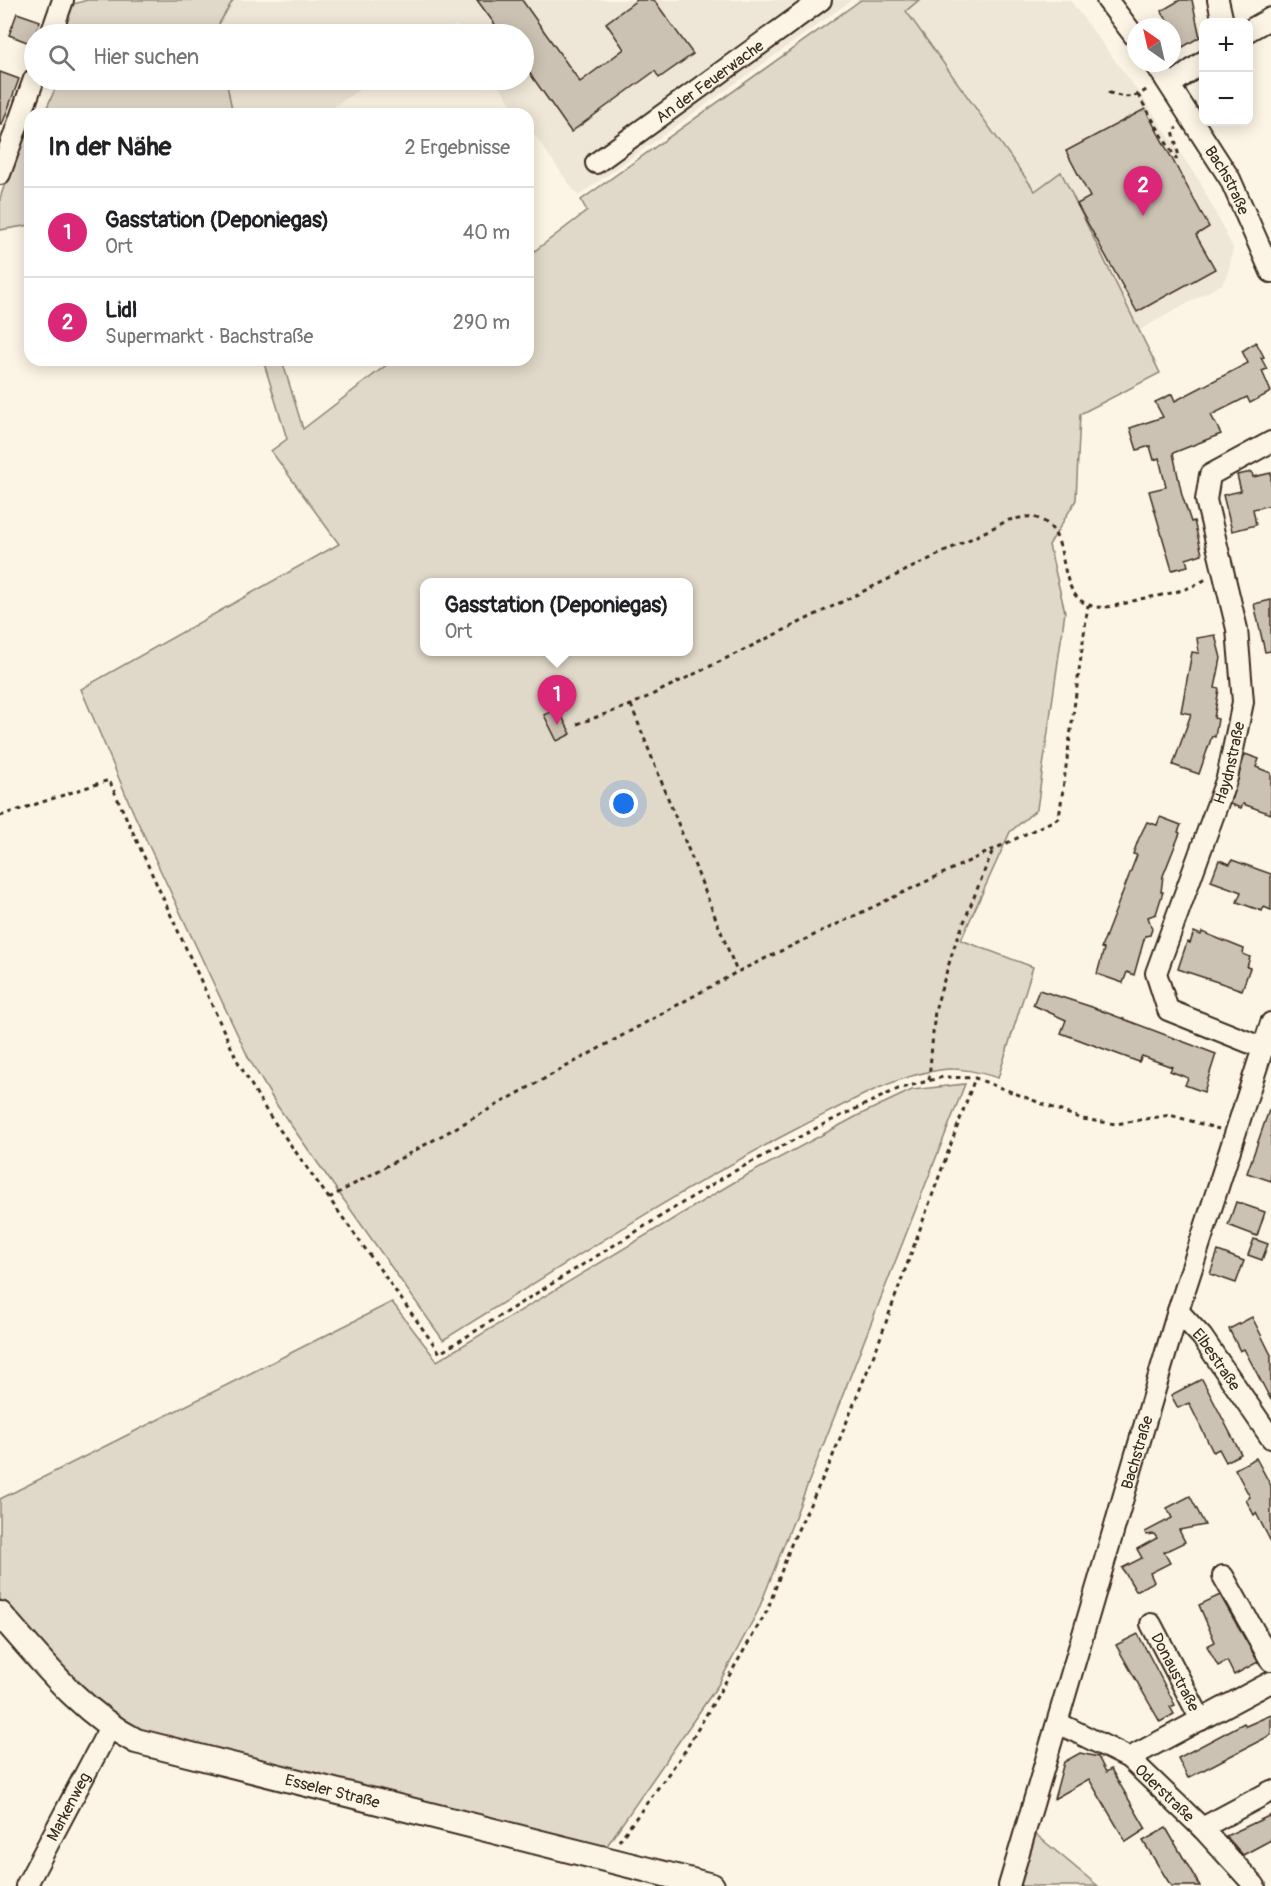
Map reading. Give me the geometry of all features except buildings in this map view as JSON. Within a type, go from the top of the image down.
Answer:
[{"type":"main road","name":"Esseler Straße","points":[[0,1614],[71,1692],[110,1727],[136,1741],[712,1886]]},
{"type":"street","points":[[55,24],[63,0]]},
{"type":"street","name":"An der Feuerwache","points":[[596,163],[821,0]]},
{"type":"street","points":[[1107,0],[1127,26]]},
{"type":"street","points":[[1218,0],[1222,18]]},
{"type":"street","points":[[1253,29],[1271,18]]},
{"type":"street","points":[[1161,85],[1199,63]]},
{"type":"street","name":"Bachstraße","points":[[1157,72],[1161,85],[1230,179],[1271,272]]},
{"type":"street","points":[[0,174],[30,90]]},
{"type":"street","name":"Haydnstraße","points":[[1263,1048],[1168,1010],[1156,973],[1227,778],[1243,702],[1237,629],[1206,500],[1210,474],[1271,442]]},
{"type":"street","name":"Bachstraße","points":[[1009,1886],[1178,1311],[1271,1023]]},
{"type":"street","name":"Elbestraße","points":[[1178,1311],[1202,1337],[1271,1438]]},
{"type":"street","points":[[1223,1576],[1271,1661]]},
{"type":"street","name":"Donaustraße","points":[[1151,1624],[1201,1720]]},
{"type":"street","name":"Donaustraße","points":[[1129,1758],[1271,1682]]},
{"type":"street","name":"Oderstraße","points":[[1058,1723],[1129,1758],[1202,1828],[1255,1886]]},
{"type":"street","name":"Markenweg","points":[[26,1886],[110,1727]]},
{"type":"street","points":[[1202,1828],[1271,1791]]},
{"type":"path","points":[[1108,92],[1124,99],[1161,85]]},
{"type":"path","points":[[1138,95],[1176,159],[1179,158],[1173,130],[1181,125]]},
{"type":"path","points":[[577,724],[631,705],[1009,520],[1031,516],[1049,525],[1060,542],[1065,574],[1073,591],[1088,605],[1106,607],[1193,588],[1205,579],[1225,575]]},
{"type":"path","points":[[329,1198],[737,972],[1059,818],[1088,605]]},
{"type":"path","points":[[631,705],[737,972]]},
{"type":"path","points":[[0,816],[109,780],[238,1062],[267,1112],[440,1353],[729,1174],[888,1094],[929,1080],[943,1077],[975,1078],[1082,1119],[1116,1124],[1170,1116],[1235,1133]]},
{"type":"path","points":[[929,1080],[935,1010],[954,948],[993,850]]},
{"type":"path","points":[[606,1860],[686,1751],[767,1611],[792,1542],[830,1463],[877,1347],[975,1078]]},
{"type":"shaded area","points":[[87,0],[233,0],[219,24],[64,24],[70,5]]},
{"type":"shaded area","points":[[233,0],[852,0],[578,196],[534,134],[534,108],[515,108],[502,90],[534,90],[534,24],[219,24]]},
{"type":"shaded area","points":[[861,0],[919,0],[906,11],[1035,191],[1061,172],[1160,373],[1080,414],[1076,500],[1049,545],[1065,612],[1037,809],[1010,832],[961,940],[1033,967],[998,1078],[955,1069],[940,1070],[904,1078],[869,1092],[710,1176],[443,1340],[276,1104],[249,1059],[134,814],[81,689],[339,544],[271,451],[287,439],[265,366],[284,366],[303,429],[385,366],[534,366],[534,251],[587,211],[581,200]]},
{"type":"shaded area","points":[[919,0],[1070,0],[1140,94],[1200,182],[1233,248],[1228,273],[1222,284],[1138,331],[1062,172],[1035,191],[906,10]]},
{"type":"shaded area","points":[[55,90],[228,90],[232,108],[47,108]]},
{"type":"shaded area","points":[[228,90],[359,90],[332,108],[232,108]]},
{"type":"shaded area","points":[[24,129],[24,226],[0,230],[0,198]]},
{"type":"shaded area","points":[[965,1084],[758,1611],[718,1685],[604,1850],[139,1732],[82,1687],[0,1599],[0,1499],[392,1302],[437,1361],[736,1181],[859,1115],[912,1090]]},
{"type":"shaded area","points":[[1033,1832],[1098,1886],[1017,1886]]},
{"type":"place","name":"Lidl","points":[[1143,216]]},
{"type":"place","name":"Gasstation (Deponiegas)","points":[[557,725]]}]
